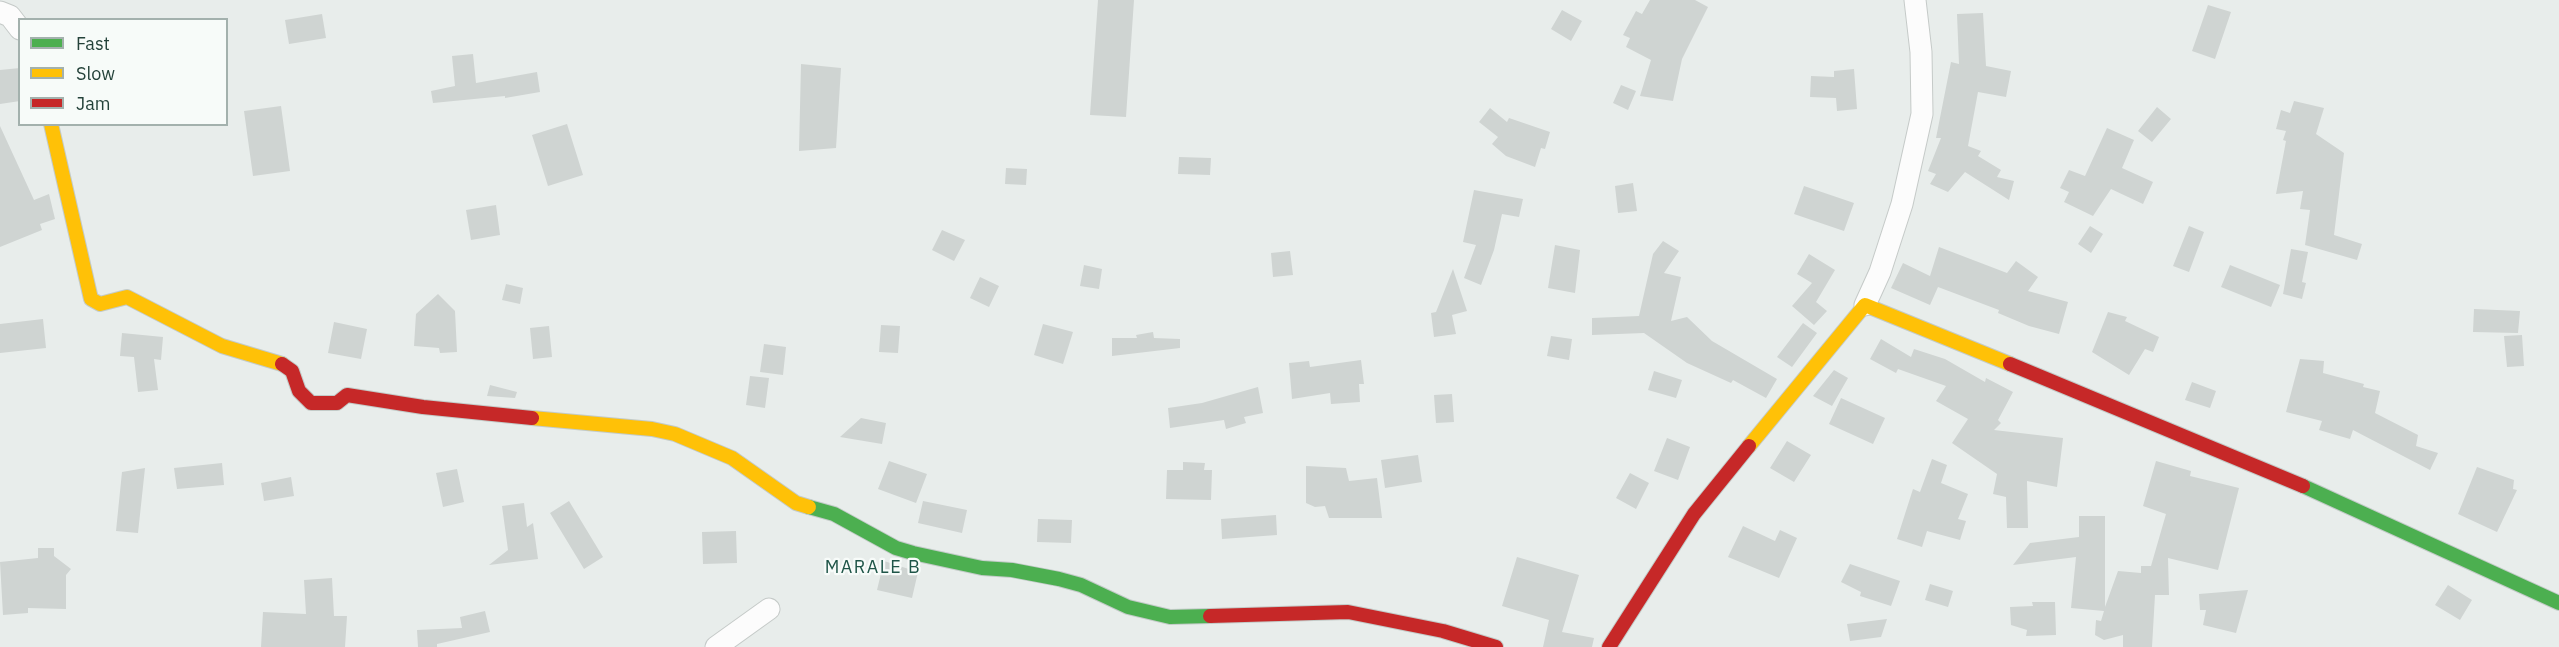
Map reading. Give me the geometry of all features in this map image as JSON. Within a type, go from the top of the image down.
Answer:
[{"type":"street","points":[[1609,647],[1694,514],[1865,305],[1902,204],[1922,114],[1921,52],[1915,0]]},
{"type":"street","points":[[0,12],[10,16],[18,26]]},
{"type":"street","points":[[51,126],[92,299],[100,304],[127,297],[222,346],[284,366],[292,372],[299,391],[311,403],[337,403],[347,395],[423,407],[652,429],[675,434],[732,458],[796,503],[834,514],[896,548],[913,553],[982,568],[1012,570],[1059,579],[1081,585],[1128,607],[1170,617],[1348,612],[1443,631],[1496,647]]},
{"type":"street","points":[[1865,305],[2277,474],[2559,603]]},
{"type":"street","points":[[716,647],[769,609]]},
{"type":"building","points":[[1098,0],[1134,0],[1126,117],[1090,115]]},
{"type":"building","points":[[1650,0],[1695,0],[1708,7],[1682,59],[1673,101],[1640,96],[1651,60],[1626,47],[1630,38],[1623,35],[1636,11],[1642,14]]},
{"type":"building","points":[[2208,5],[2231,12],[2215,59],[2192,51]]},
{"type":"building","points":[[1562,10],[1582,21],[1571,41],[1551,29]]},
{"type":"building","points":[[1983,13],[1986,66],[2011,71],[2006,97],[1978,92],[1968,146],[1981,151],[1978,156],[2001,170],[1997,177],[2014,181],[2009,200],[1965,172],[1948,192],[1930,184],[1936,174],[1928,171],[1941,138],[1936,138],[1951,62],[1959,64],[1957,14]]},
{"type":"building","points":[[322,14],[326,38],[289,44],[285,20]]},
{"type":"building","points":[[473,54],[476,83],[537,72],[540,92],[505,98],[505,96],[433,103],[431,91],[455,86],[452,56]]},
{"type":"building","points":[[801,64],[841,68],[836,148],[799,151]]},
{"type":"building","points":[[18,68],[18,101],[0,104],[0,70]]},
{"type":"building","points":[[1854,69],[1857,109],[1837,111],[1836,98],[1810,97],[1811,76],[1834,77],[1834,71]]},
{"type":"building","points":[[1621,85],[1636,91],[1628,110],[1613,103]]},
{"type":"building","points":[[2294,101],[2324,108],[2316,134],[2344,153],[2334,235],[2362,244],[2357,260],[2305,245],[2310,210],[2300,209],[2303,191],[2276,194],[2286,131],[2276,129],[2281,110],[2290,113]]},
{"type":"building","points":[[281,106],[290,171],[253,176],[244,111]]},
{"type":"building","points":[[2157,107],[2171,119],[2152,142],[2138,131]]},
{"type":"building","points":[[1490,108],[1507,122],[1509,118],[1550,132],[1545,149],[1541,148],[1535,167],[1506,156],[1492,144],[1498,137],[1479,122]]},
{"type":"building","points":[[567,124],[583,175],[548,186],[532,135]]},
{"type":"building","points":[[0,126],[34,200],[49,194],[55,219],[40,224],[42,230],[0,247]]},
{"type":"building","points":[[2107,128],[2134,140],[2122,168],[2153,182],[2143,204],[2111,189],[2093,216],[2064,202],[2069,192],[2060,188],[2069,170],[2085,176]]},
{"type":"building","points":[[1179,157],[1211,158],[1210,175],[1178,174]]},
{"type":"building","points":[[1006,168],[1027,169],[1026,185],[1005,184]]},
{"type":"building","points":[[1633,183],[1637,211],[1618,213],[1615,186]]},
{"type":"building","points":[[1804,186],[1854,203],[1844,231],[1794,214]]},
{"type":"building","points":[[1474,190],[1523,199],[1519,217],[1502,214],[1494,250],[1481,285],[1464,278],[1476,245],[1463,242]]},
{"type":"building","points":[[496,205],[500,235],[471,240],[466,210]]},
{"type":"building","points":[[2090,226],[2103,234],[2091,253],[2078,244]]},
{"type":"building","points":[[2189,226],[2204,232],[2189,272],[2173,266]]},
{"type":"building","points":[[942,230],[965,240],[954,261],[932,250]]},
{"type":"building","points":[[1663,241],[1679,251],[1664,273],[1681,277],[1671,321],[1687,317],[1712,341],[1777,379],[1766,398],[1733,380],[1731,383],[1687,363],[1644,333],[1592,335],[1592,318],[1639,316],[1653,254]]},
{"type":"building","points":[[1555,245],[1580,250],[1575,293],[1548,288]]},
{"type":"building","points":[[1939,247],[2007,273],[2016,261],[2038,277],[2028,291],[2068,302],[2059,334],[2029,326],[1998,313],[1999,310],[1938,287],[1930,305],[1891,288],[1903,263],[1930,276]]},
{"type":"building","points":[[2291,249],[2308,252],[2302,282],[2306,283],[2302,299],[2283,294]]},
{"type":"building","points":[[1290,251],[1293,275],[1273,277],[1271,253]]},
{"type":"building","points":[[1809,254],[1835,270],[1816,302],[1827,311],[1814,325],[1792,306],[1812,283],[1797,274]]},
{"type":"building","points":[[1084,265],[1102,269],[1099,289],[1080,286]]},
{"type":"building","points":[[2230,265],[2280,285],[2271,307],[2221,287]]},
{"type":"building","points":[[1453,269],[1467,311],[1452,315],[1456,334],[1434,337],[1431,313],[1436,312]]},
{"type":"building","points":[[980,277],[999,286],[989,307],[970,298]]},
{"type":"building","points":[[506,284],[523,288],[520,304],[502,300]]},
{"type":"building","points":[[438,294],[455,311],[457,352],[440,353],[439,348],[414,346],[416,314]]},
{"type":"building","points":[[2474,309],[2520,311],[2518,333],[2473,332]]},
{"type":"building","points":[[2108,312],[2127,317],[2125,321],[2159,337],[2153,352],[2145,349],[2129,375],[2092,352]]},
{"type":"building","points":[[43,319],[46,348],[0,353],[0,324]]},
{"type":"building","points":[[334,322],[367,329],[361,359],[328,353]]},
{"type":"building","points":[[1803,323],[1817,333],[1792,367],[1777,357]]},
{"type":"building","points":[[1043,324],[1073,332],[1063,364],[1034,355]]},
{"type":"building","points":[[881,325],[900,326],[898,353],[879,352]]},
{"type":"building","points":[[549,326],[552,357],[533,359],[530,328]]},
{"type":"building","points":[[1153,332],[1154,338],[1180,339],[1180,348],[1112,356],[1112,338],[1137,338],[1136,335]]},
{"type":"building","points":[[122,333],[163,337],[161,360],[154,359],[158,390],[138,392],[134,357],[120,356]]},
{"type":"building","points":[[2522,335],[2524,366],[2507,367],[2504,336]]},
{"type":"building","points":[[1551,336],[1572,339],[1569,360],[1547,356]]},
{"type":"building","points":[[1881,339],[1911,357],[1914,349],[1945,359],[1985,382],[1986,378],[2013,392],[1998,420],[2001,423],[1994,430],[2063,438],[2057,487],[2027,481],[2028,528],[2007,528],[2006,497],[1993,494],[1997,474],[1952,443],[1968,419],[1936,401],[1946,386],[1898,369],[1896,373],[1870,359]]},
{"type":"building","points":[[764,344],[786,347],[783,375],[760,372]]},
{"type":"building","points":[[2300,359],[2324,361],[2323,373],[2364,384],[2363,387],[2380,391],[2375,413],[2418,435],[2416,446],[2438,453],[2430,470],[2353,430],[2350,439],[2319,430],[2322,421],[2286,412]]},
{"type":"building","points":[[1361,360],[1364,384],[1359,384],[1360,402],[1331,404],[1330,393],[1292,399],[1289,363],[1309,361],[1310,367]]},
{"type":"building","points":[[1834,370],[1848,378],[1832,406],[1813,396]]},
{"type":"building","points":[[1654,371],[1682,380],[1676,398],[1648,390]]},
{"type":"building","points":[[750,376],[769,378],[765,408],[746,405]]},
{"type":"building","points":[[2192,382],[2216,391],[2210,408],[2185,400]]},
{"type":"building","points":[[490,385],[517,392],[515,398],[487,396]]},
{"type":"building","points":[[1258,387],[1263,413],[1244,417],[1246,423],[1226,429],[1224,420],[1170,428],[1168,408],[1202,403]]},
{"type":"building","points":[[1452,394],[1454,422],[1436,423],[1434,395]]},
{"type":"building","points":[[1841,398],[1885,418],[1873,444],[1829,424]]},
{"type":"building","points":[[861,418],[886,423],[882,444],[840,437]]},
{"type":"building","points":[[1667,438],[1690,447],[1678,480],[1654,471]]},
{"type":"building","points":[[1787,441],[1811,455],[1794,482],[1770,468]]},
{"type":"building","points":[[1418,455],[1422,482],[1385,488],[1381,460]]},
{"type":"building","points":[[1932,459],[1947,465],[1941,483],[1968,494],[1958,519],[1966,521],[1960,540],[1927,531],[1922,547],[1897,539],[1913,489],[1920,492]]},
{"type":"building","points":[[889,461],[927,474],[916,503],[878,489]]},
{"type":"building","points":[[2156,461],[2191,471],[2190,476],[2239,488],[2218,570],[2168,558],[2169,595],[2155,595],[2152,647],[2123,647],[2123,635],[2104,640],[2095,635],[2096,620],[2101,621],[2104,611],[2071,608],[2076,557],[2013,565],[2030,543],[2079,537],[2079,516],[2105,516],[2105,607],[2118,571],[2141,573],[2141,566],[2151,566],[2166,514],[2143,506]]},
{"type":"building","points":[[1183,462],[1205,463],[1204,470],[1212,470],[1211,500],[1166,499],[1167,470],[1183,470]]},
{"type":"building","points":[[222,463],[224,485],[177,489],[174,468]]},
{"type":"building","points":[[1306,466],[1346,468],[1349,481],[1377,478],[1382,518],[1329,518],[1325,506],[1315,507],[1306,503]]},
{"type":"building","points":[[2477,467],[2514,480],[2513,489],[2517,490],[2497,532],[2458,514]]},
{"type":"building","points":[[145,468],[138,533],[116,531],[122,472]]},
{"type":"building","points":[[457,469],[464,502],[443,507],[436,473]]},
{"type":"building","points":[[1630,473],[1649,483],[1636,509],[1616,498]]},
{"type":"building","points":[[291,477],[294,496],[264,501],[261,483]]},
{"type":"building","points":[[569,501],[603,557],[584,569],[550,513]]},
{"type":"building","points":[[923,501],[967,510],[962,533],[918,523]]},
{"type":"building","points":[[524,503],[527,527],[533,523],[538,559],[489,565],[508,550],[502,506]]},
{"type":"building","points":[[1276,515],[1277,535],[1222,539],[1221,519]]},
{"type":"building","points":[[1038,519],[1072,520],[1071,543],[1037,542]]},
{"type":"building","points":[[1743,526],[1775,541],[1780,530],[1797,538],[1779,578],[1728,557]]},
{"type":"building","points":[[736,531],[737,563],[703,564],[702,532]]},
{"type":"building","points":[[38,548],[54,548],[54,556],[71,569],[66,575],[66,609],[28,608],[28,613],[3,615],[0,562],[38,558]]},
{"type":"building","points":[[1517,557],[1579,575],[1562,632],[1594,638],[1592,647],[1543,647],[1549,620],[1502,606]]},
{"type":"building","points":[[884,561],[918,572],[912,598],[877,590]]},
{"type":"building","points":[[1850,564],[1900,581],[1891,606],[1860,596],[1861,592],[1841,582]]},
{"type":"building","points":[[332,578],[334,616],[347,616],[345,647],[261,647],[263,612],[306,614],[304,580]]},
{"type":"building","points":[[1930,584],[1953,591],[1948,607],[1925,600]]},
{"type":"building","points":[[2448,585],[2472,600],[2460,620],[2435,605]]},
{"type":"building","points":[[2248,590],[2236,633],[2203,625],[2206,610],[2200,610],[2199,594]]},
{"type":"building","points":[[2032,602],[2055,602],[2056,635],[2026,636],[2027,630],[2011,625],[2010,607],[2033,606]]},
{"type":"building","points":[[485,611],[490,632],[437,644],[437,647],[418,647],[417,630],[462,628],[460,617]]},
{"type":"building","points":[[1887,619],[1881,637],[1850,641],[1847,624]]},
{"type":"traffic: fast","points":[[2303,486],[2559,603]]},
{"type":"traffic: fast","points":[[809,507],[834,514],[896,548],[913,553],[982,568],[1012,570],[1059,579],[1081,585],[1128,607],[1170,617],[1210,616]]},
{"type":"traffic: slow","points":[[51,126],[91,299],[100,304],[127,297],[222,346],[282,364]]},
{"type":"traffic: slow","points":[[1749,446],[1865,305],[2010,364]]},
{"type":"traffic: slow","points":[[532,418],[652,429],[675,434],[732,458],[796,503],[809,507]]},
{"type":"traffic: jam","points":[[282,364],[292,371],[299,391],[311,403],[337,403],[347,395],[423,407],[532,418]]},
{"type":"traffic: jam","points":[[2010,364],[2303,486]]},
{"type":"traffic: jam","points":[[1609,647],[1694,514],[1749,446]]},
{"type":"traffic: jam","points":[[1210,616],[1348,612],[1443,631],[1496,647]]},
{"type":"district","name":"MARALE B","points":[[873,568]]}]
